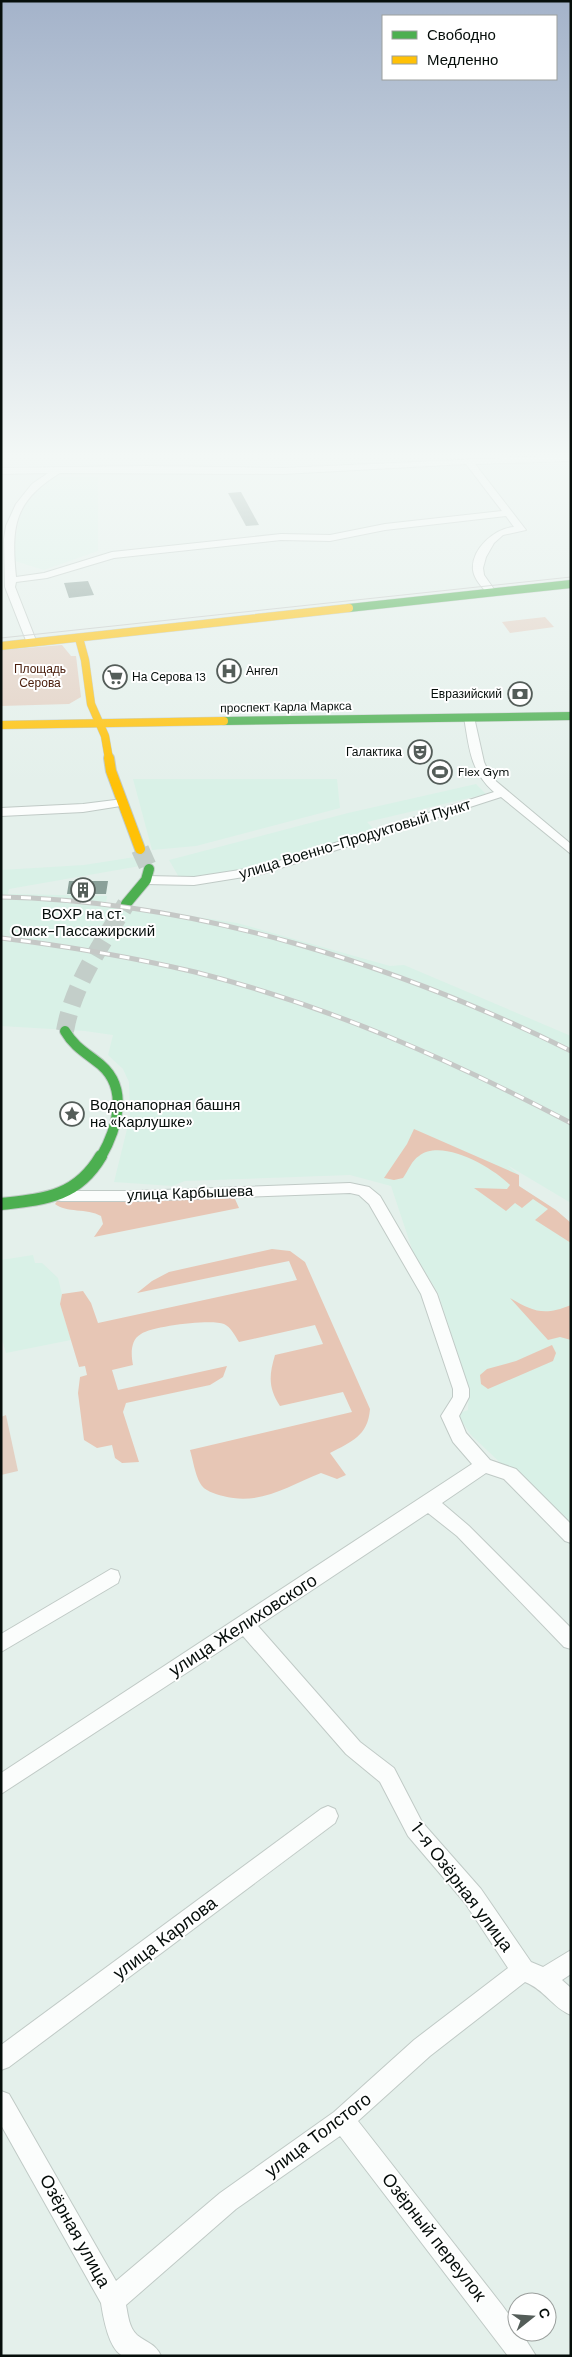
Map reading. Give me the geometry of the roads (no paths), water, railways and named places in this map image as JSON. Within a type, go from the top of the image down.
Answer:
[{"type":"main road","points":[[1,646],[571,584]]},
{"type":"main road","points":[[79,638],[85,660],[91,704],[105,736],[110,771],[140,849]]},
{"type":"main road","name":"проспект Карла Маркса","points":[[1,725],[98,719],[571,707]]},
{"type":"main road","name":"проспект Карла Маркса","points":[[1,716],[98,719],[571,716]]},
{"type":"main road","points":[[126,904],[148,875]]},
{"type":"main road","points":[[61,1196],[81,1186],[95,1171],[106,1150],[118,1107],[117,1087],[111,1076],[68,1042],[65,1031]]},
{"type":"main road","name":"улица Карбышева","points":[[1,1204],[61,1196]]},
{"type":"street","points":[[10,565],[12,580],[10,587],[32,643]]},
{"type":"street","points":[[12,580],[82,565]]},
{"type":"street","points":[[479,565],[478,569],[480,576],[491,592]]},
{"type":"street","points":[[469,718],[482,772],[503,793],[571,850]]},
{"type":"street","name":"улица Военно-Продуктовый Пункт","points":[[148,875],[194,882],[262,870],[503,793]]},
{"type":"street","points":[[1,812],[83,808],[123,803]]},
{"type":"street","name":"улица Карбышева","points":[[61,1196],[135,1196],[350,1188],[364,1191],[375,1200],[429,1294],[461,1389],[461,1398],[450,1416],[459,1437],[484,1465]]},
{"type":"street","points":[[484,1465],[510,1474],[571,1536]]},
{"type":"street","name":"улица Желиховского","points":[[1,1785],[429,1504],[484,1465]]},
{"type":"street","points":[[429,1504],[463,1531],[571,1641]]},
{"type":"street","points":[[1,1644],[111,1577]]},
{"type":"street","name":"1-я Озёрная улица","points":[[245,1624],[353,1748],[387,1775],[415,1829],[473,1896],[523,1970]]},
{"type":"street","name":"улица Карлова","points":[[1,2059],[328,1816]]},
{"type":"street","points":[[545,1979],[571,1962]]},
{"type":"street","points":[[523,1970],[545,1979],[571,2004]]},
{"type":"street","name":"улица Толстого","points":[[113,2300],[228,2201],[342,2120],[422,2048],[523,1970]]},
{"type":"street","name":"Озёрная улица","points":[[1,2102],[113,2300],[117,2325],[128,2343],[148,2356]]},
{"type":"street","name":"Озёрный переулок","points":[[342,2120],[493,2314],[523,2356]]},
{"type":"tunnel","points":[[140,849],[149,869]]},
{"type":"tunnel","points":[[65,1031],[81,981],[126,904]]},
{"type":"tram line","points":[[1,638],[571,577]]},
{"type":"railway","points":[[1,897],[75,901],[148,911],[222,925],[294,943],[436,991],[505,1020],[571,1051]]},
{"type":"railway","points":[[1,938],[98,952],[195,972],[244,985],[388,1036],[480,1077],[571,1123]]},
{"type":"place","name":"Ангел","points":[[229,671]]},
{"type":"place","name":"На Серова 13","points":[[115,677]]},
{"type":"place","name":"Евразийский","points":[[520,694]]},
{"type":"place","name":"Галактика","points":[[420,752]]},
{"type":"place","name":"Flex Gym","points":[[440,772]]},
{"type":"place","name":"ВОХР на ст. Омск-Пассажирский","points":[[83,890]]},
{"type":"place","name":"Водонапорная башня на «Карлушке»","points":[[72,1114]]},
{"type":"park label","name":"Площадь Серова","points":[[40,676]]}]
